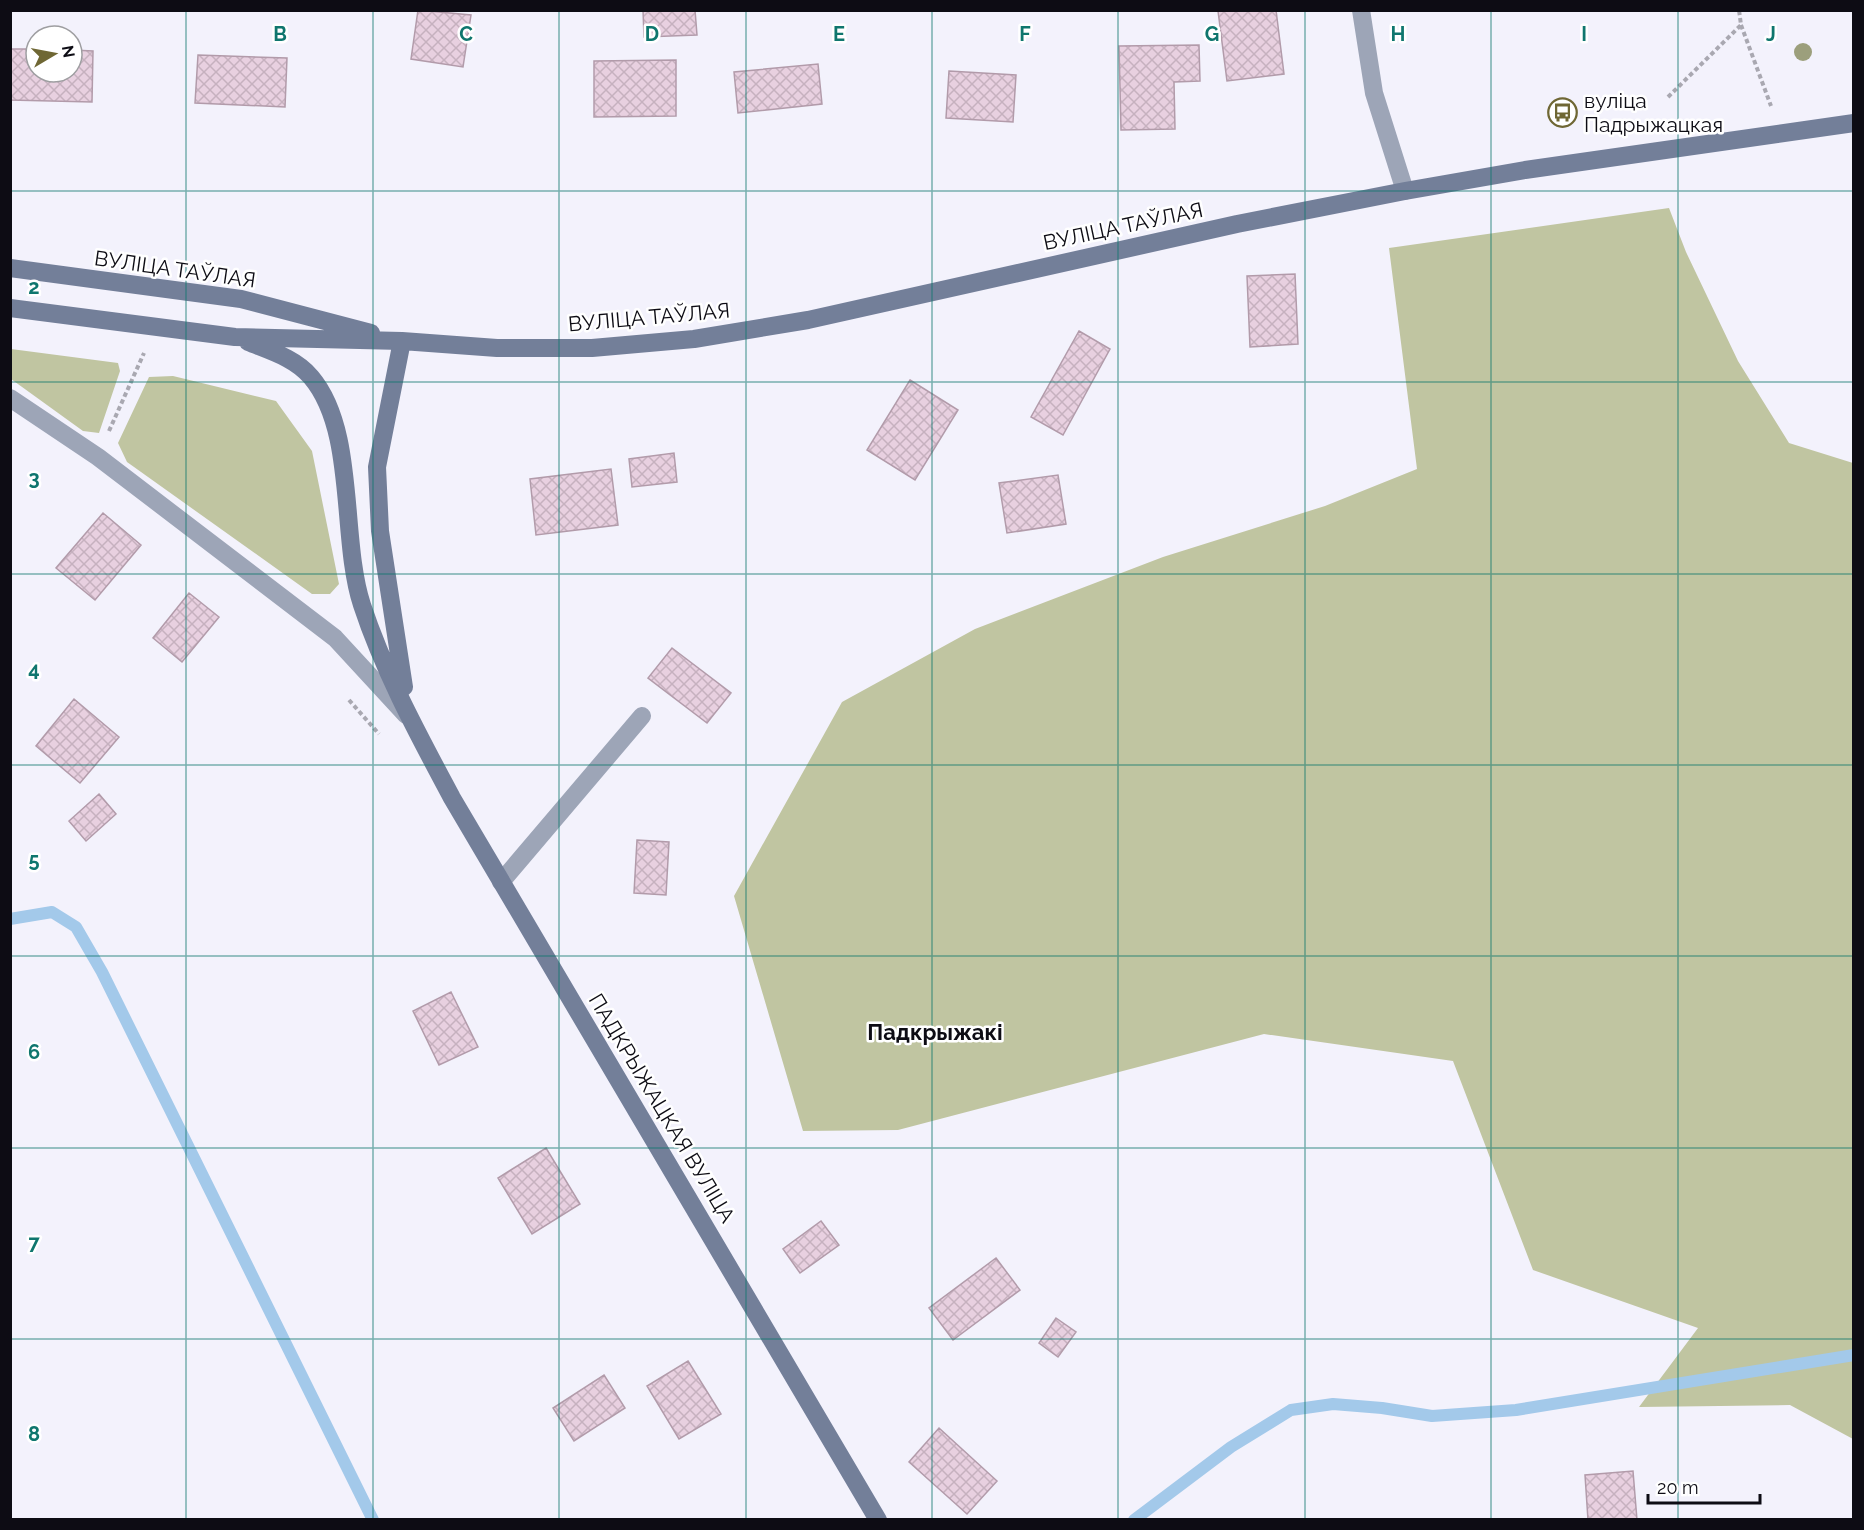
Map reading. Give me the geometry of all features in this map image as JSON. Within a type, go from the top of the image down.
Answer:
[{"type":"main road","name":"ВУЛІЦА ТАЎЛАЯ","points":[[10,308],[235,337],[402,341],[497,348],[592,348],[694,339],[808,320],[1237,224],[1405,190],[1536,168],[1854,123]]},
{"type":"main road","name":"ВУЛІЦА ТАЎЛАЯ","points":[[10,268],[241,299],[402,341]]},
{"type":"main road","points":[[235,337],[285,356],[310,376],[327,402],[339,440],[347,514],[361,603],[410,718]]},
{"type":"main road","points":[[402,341],[377,467],[380,531],[410,718]]},
{"type":"main road","name":"ПАДКРЫЖАЦКАЯ ВУЛІЦА","points":[[410,718],[452,798],[501,882],[878,1520]]},
{"type":"lane","points":[[1361,10],[1374,93],[1405,190]]},
{"type":"lane","points":[[10,398],[98,457],[335,638],[410,718]]},
{"type":"lane","points":[[501,882],[642,716]]},
{"type":"path","points":[[1739,10],[1741,25],[1770,99]]},
{"type":"path","points":[[1668,97],[1741,25]]},
{"type":"path","points":[[98,457],[146,350]]},
{"type":"green space","points":[[1669,208],[1686,252],[1738,361],[1789,443],[1853,463],[1853,1439],[1790,1405],[1639,1407],[1698,1328],[1533,1270],[1453,1061],[1264,1034],[898,1130],[803,1131],[734,896],[842,702],[975,629],[1163,557],[1325,506],[1417,469],[1389,248]]},
{"type":"green space","points":[[11,349],[118,363],[120,371],[99,433],[83,431],[11,379]]},
{"type":"green space","points":[[173,376],[276,401],[312,451],[339,584],[330,594],[312,594],[127,462],[118,443],[149,377]]},
{"type":"building","points":[[418,10],[471,15],[463,67],[411,59]]},
{"type":"building","points":[[643,10],[695,10],[697,35],[644,37]]},
{"type":"building","points":[[1276,10],[1284,74],[1227,81],[1218,11]]},
{"type":"building","points":[[1199,45],[1200,81],[1174,82],[1175,129],[1121,130],[1119,46]]},
{"type":"building","points":[[10,49],[24,49],[24,84],[84,84],[84,51],[93,51],[92,102],[10,100]]},
{"type":"building","points":[[198,55],[287,58],[285,107],[195,103]]},
{"type":"building","points":[[676,60],[676,116],[594,117],[594,61]]},
{"type":"building","points":[[818,64],[822,104],[738,113],[734,72]]},
{"type":"building","points":[[949,71],[1016,75],[1013,122],[946,118]]},
{"type":"building","points":[[1295,274],[1298,344],[1250,347],[1247,276]]},
{"type":"building","points":[[1079,331],[1110,349],[1063,435],[1031,417]]},
{"type":"building","points":[[910,380],[958,410],[915,480],[867,450]]},
{"type":"building","points":[[674,453],[677,482],[632,487],[629,459]]},
{"type":"building","points":[[611,469],[618,525],[536,535],[530,479]]},
{"type":"building","points":[[1058,475],[1066,524],[1007,533],[999,483]]},
{"type":"building","points":[[103,513],[141,545],[95,600],[56,568]]},
{"type":"building","points":[[189,593],[219,617],[182,662],[153,638]]},
{"type":"building","points":[[672,648],[731,693],[707,723],[648,678]]},
{"type":"building","points":[[74,699],[119,737],[80,783],[36,746]]},
{"type":"building","points":[[99,794],[116,814],[86,841],[69,821]]},
{"type":"building","points":[[637,840],[669,842],[666,895],[634,893]]},
{"type":"building","points":[[451,992],[478,1047],[439,1065],[413,1011]]},
{"type":"building","points":[[546,1148],[580,1204],[532,1234],[498,1178]]},
{"type":"building","points":[[821,1221],[839,1245],[800,1273],[783,1249]]},
{"type":"building","points":[[996,1258],[1020,1290],[953,1340],[929,1308]]},
{"type":"building","points":[[1056,1318],[1076,1332],[1058,1357],[1039,1343]]},
{"type":"building","points":[[688,1361],[721,1414],[679,1439],[647,1386]]},
{"type":"building","points":[[604,1375],[625,1408],[574,1441],[553,1408]]},
{"type":"building","points":[[939,1428],[997,1481],[967,1514],[909,1462]]},
{"type":"building","points":[[1633,1471],[1637,1520],[1588,1520],[1585,1475]]},
{"type":"waterway","points":[[10,919],[52,912],[76,927],[102,972],[373,1520]]},
{"type":"waterway","points":[[1134,1520],[1231,1447],[1291,1410],[1333,1404],[1382,1408],[1432,1416],[1516,1410],[1854,1355]]},
{"type":"place","name":"вуліца Падрыжацкая","points":[[1563,112]]},
{"type":"district","name":"Падкрыжакі","points":[[935,1032]]}]
